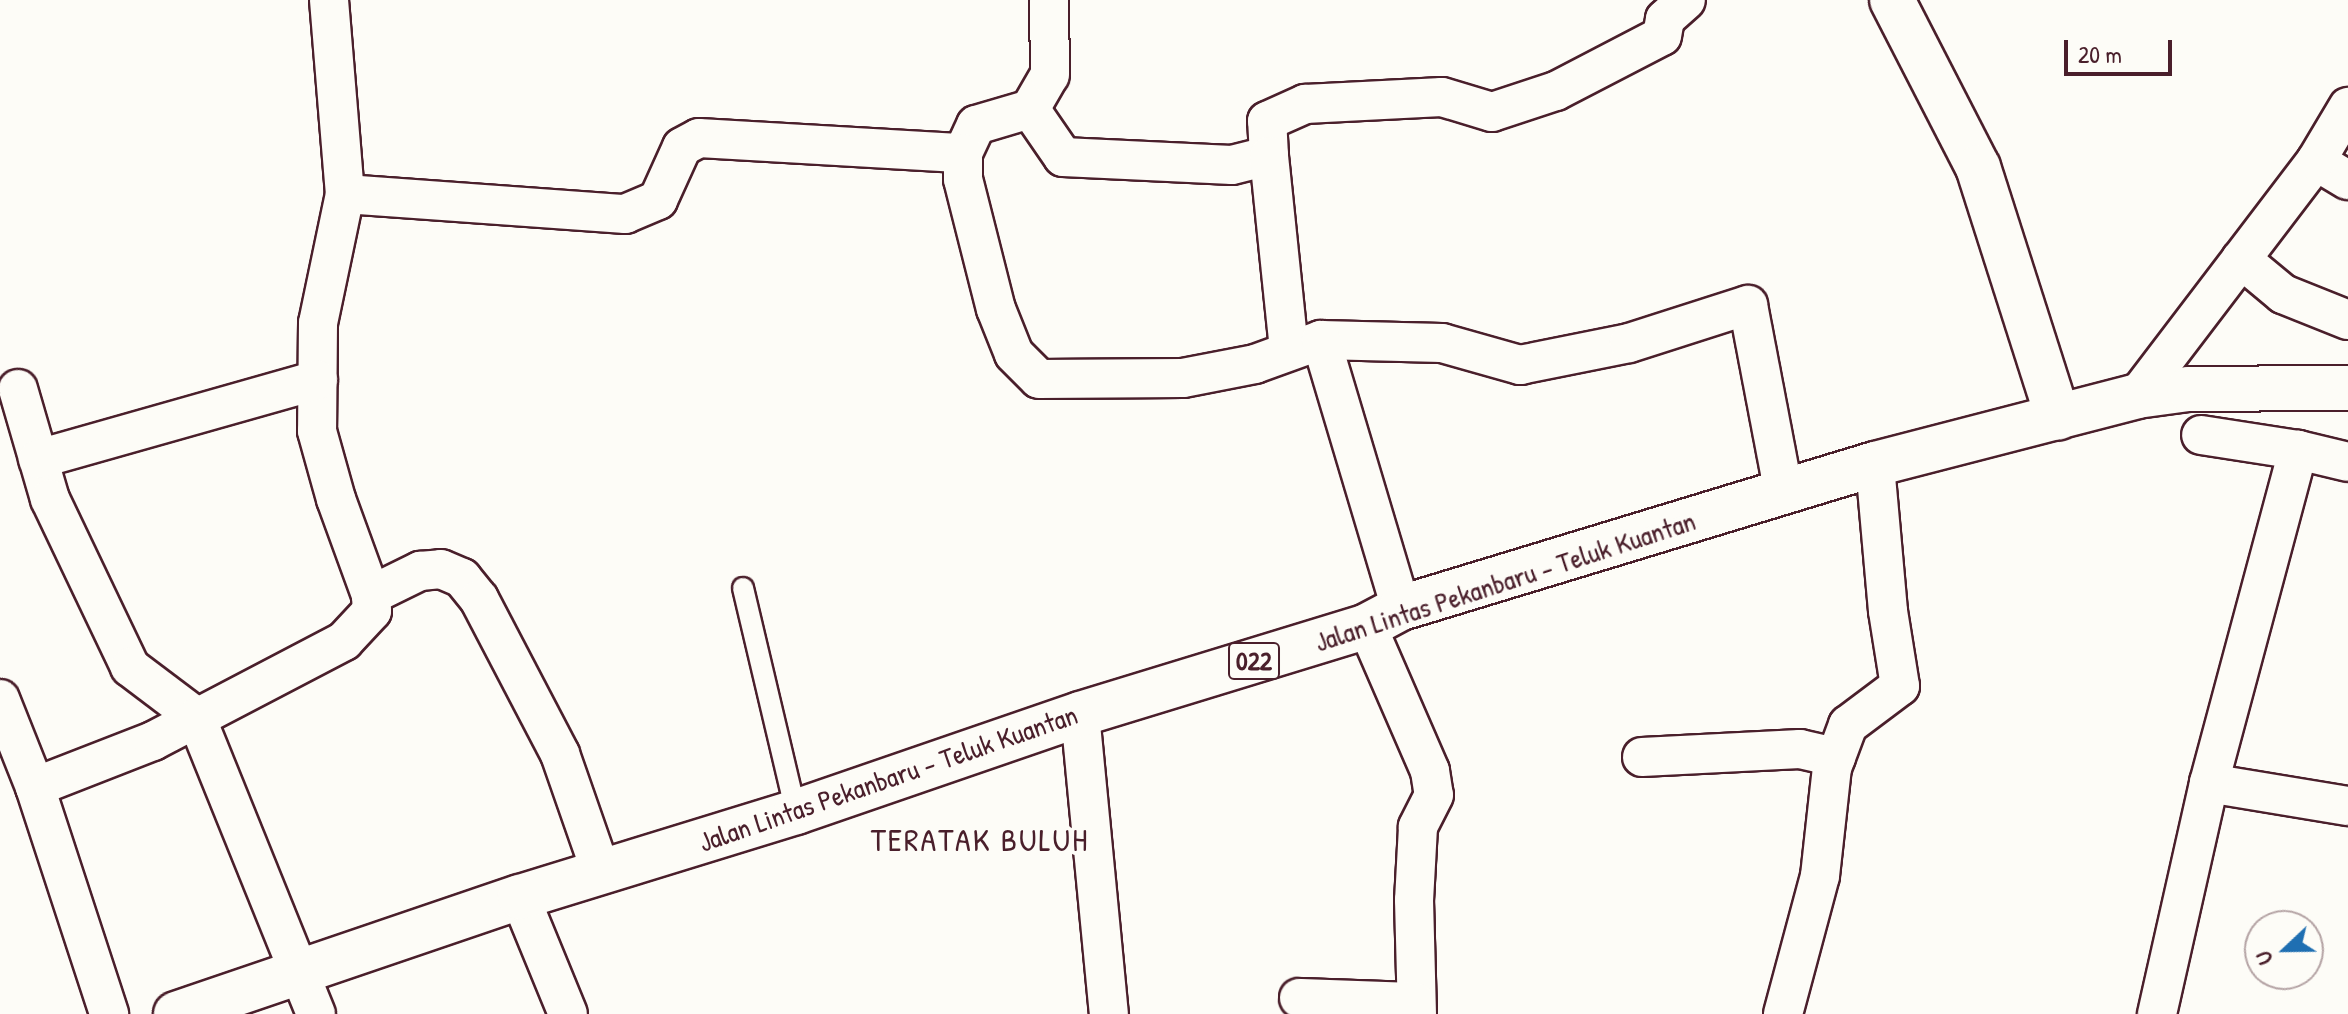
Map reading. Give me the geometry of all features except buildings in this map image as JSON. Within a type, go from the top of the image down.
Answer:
[{"type":"main road","points":[[1892,0],[1978,167],[2058,418]]},
{"type":"main road","name":"Jalan Lintas Pekanbaru - Teluk Kuantan","points":[[176,1014],[520,897],[796,812],[1080,714],[1875,464],[2137,396],[2189,389],[2348,388]]},
{"type":"street","points":[[35,787],[153,741],[344,641],[372,611],[371,595],[317,431],[318,323],[345,194],[329,0]]},
{"type":"street","points":[[1049,0],[1050,75],[1030,109],[976,125],[963,153],[963,179],[996,309],[1014,354],[1039,379],[1183,378],[1255,364],[1305,344],[1442,343],[1520,365],[1629,343],[1748,305],[1784,494]]},
{"type":"street","points":[[1299,998],[1416,1008],[1418,827],[1434,795],[1430,771],[1305,344],[1269,156],[1267,121],[1305,104],[1442,97],[1492,112],[1556,91],[1662,36],[1665,19],[1686,0]]},
{"type":"street","points":[[2137,396],[2241,259],[2332,171],[2348,107]]},
{"type":"street","points":[[1030,109],[1063,157],[1076,160],[1232,165],[1269,156]]},
{"type":"street","points":[[345,194],[625,214],[658,200],[682,147],[699,138],[963,153]]},
{"type":"street","points":[[2241,259],[2283,294],[2348,320]]},
{"type":"street","points":[[38,459],[318,380]]},
{"type":"street","points":[[18,389],[50,499],[130,667],[196,717],[316,1014]]},
{"type":"street","points":[[2201,435],[2298,450],[2348,462]]},
{"type":"street","points":[[2157,1014],[2209,783],[2298,450]]},
{"type":"street","points":[[1783,1014],[1820,876],[1836,757],[1848,725],[1900,686],[1888,611],[1875,464]]},
{"type":"street","points":[[371,595],[420,571],[441,569],[462,578],[479,599],[560,754],[601,872]]},
{"type":"street","points":[[0,699],[35,787],[109,1014]]},
{"type":"street","points":[[1080,714],[1109,1014]]},
{"type":"street","points":[[1642,757],[1800,749],[1836,757]]},
{"type":"street","points":[[2209,783],[2348,806]]},
{"type":"street","points":[[520,897],[568,1014]]},
{"type":"lane","points":[[743,588],[796,812]]},
{"type":"district","name":"TERATAK BULUH","points":[[980,840]]}]
